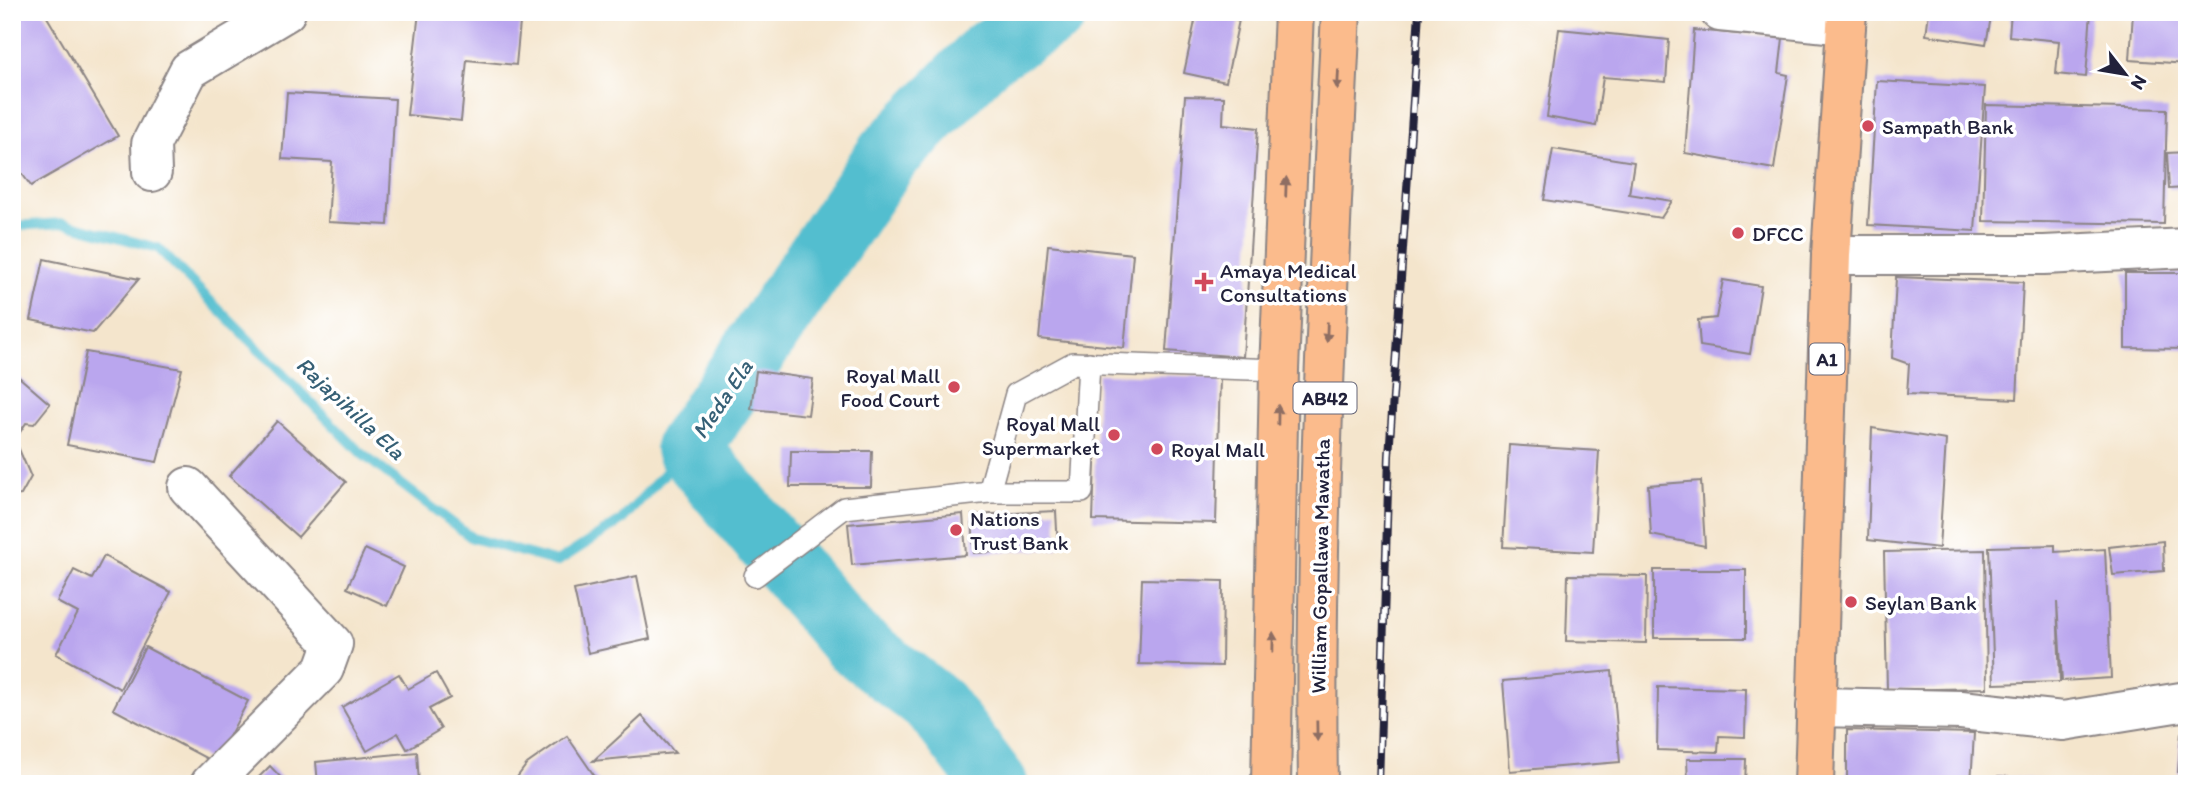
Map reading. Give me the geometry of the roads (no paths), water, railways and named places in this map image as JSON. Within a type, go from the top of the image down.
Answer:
[{"type":"main road","name":"AB42","points":[[1271,784],[1279,370],[1294,12]]},
{"type":"main road","name":"William Gopallawa Mawatha","points":[[1318,784],[1316,686],[1327,330],[1341,12]]},
{"type":"main road","name":"A1","points":[[1814,784],[1831,255],[1847,19]]},
{"type":"street","points":[[152,172],[151,144],[189,70],[286,12]]},
{"type":"street","points":[[1720,12],[1847,19]]},
{"type":"street","points":[[1831,255],[2045,255],[2187,248]]},
{"type":"street","points":[[188,487],[332,644],[324,669],[210,784]]},
{"type":"street","points":[[1815,707],[1961,710],[2063,721],[2187,702]]},
{"type":"lane","points":[[989,492],[1016,394],[1073,363],[1279,370]]},
{"type":"lane","points":[[754,576],[844,508],[989,492],[1082,492],[1089,363]]},
{"type":"waterway","name":"Meda Ela","points":[[995,784],[936,706],[850,640],[688,448],[889,154],[988,53],[1055,12]]},
{"type":"waterway","name":"Rajapihilla Ela","points":[[12,226],[64,223],[158,248],[362,454],[472,538],[557,562],[621,521],[688,448]]},
{"type":"railway","points":[[1379,784],[1389,456],[1419,12]]},
{"type":"place","name":"Sampath Bank","points":[[1868,126]]},
{"type":"place","name":"DFCC","points":[[1738,233]]},
{"type":"place","name":"Amaya Medical Consultations","points":[[1204,282]]},
{"type":"place","name":"Royal Mall Food Court","points":[[954,387]]},
{"type":"place","name":"Royal Mall Supermarket","points":[[1114,435]]},
{"type":"place","name":"Royal Mall","points":[[1157,449]]},
{"type":"place","name":"Nations Trust Bank","points":[[956,530]]},
{"type":"place","name":"Seylan Bank","points":[[1851,602]]}]
